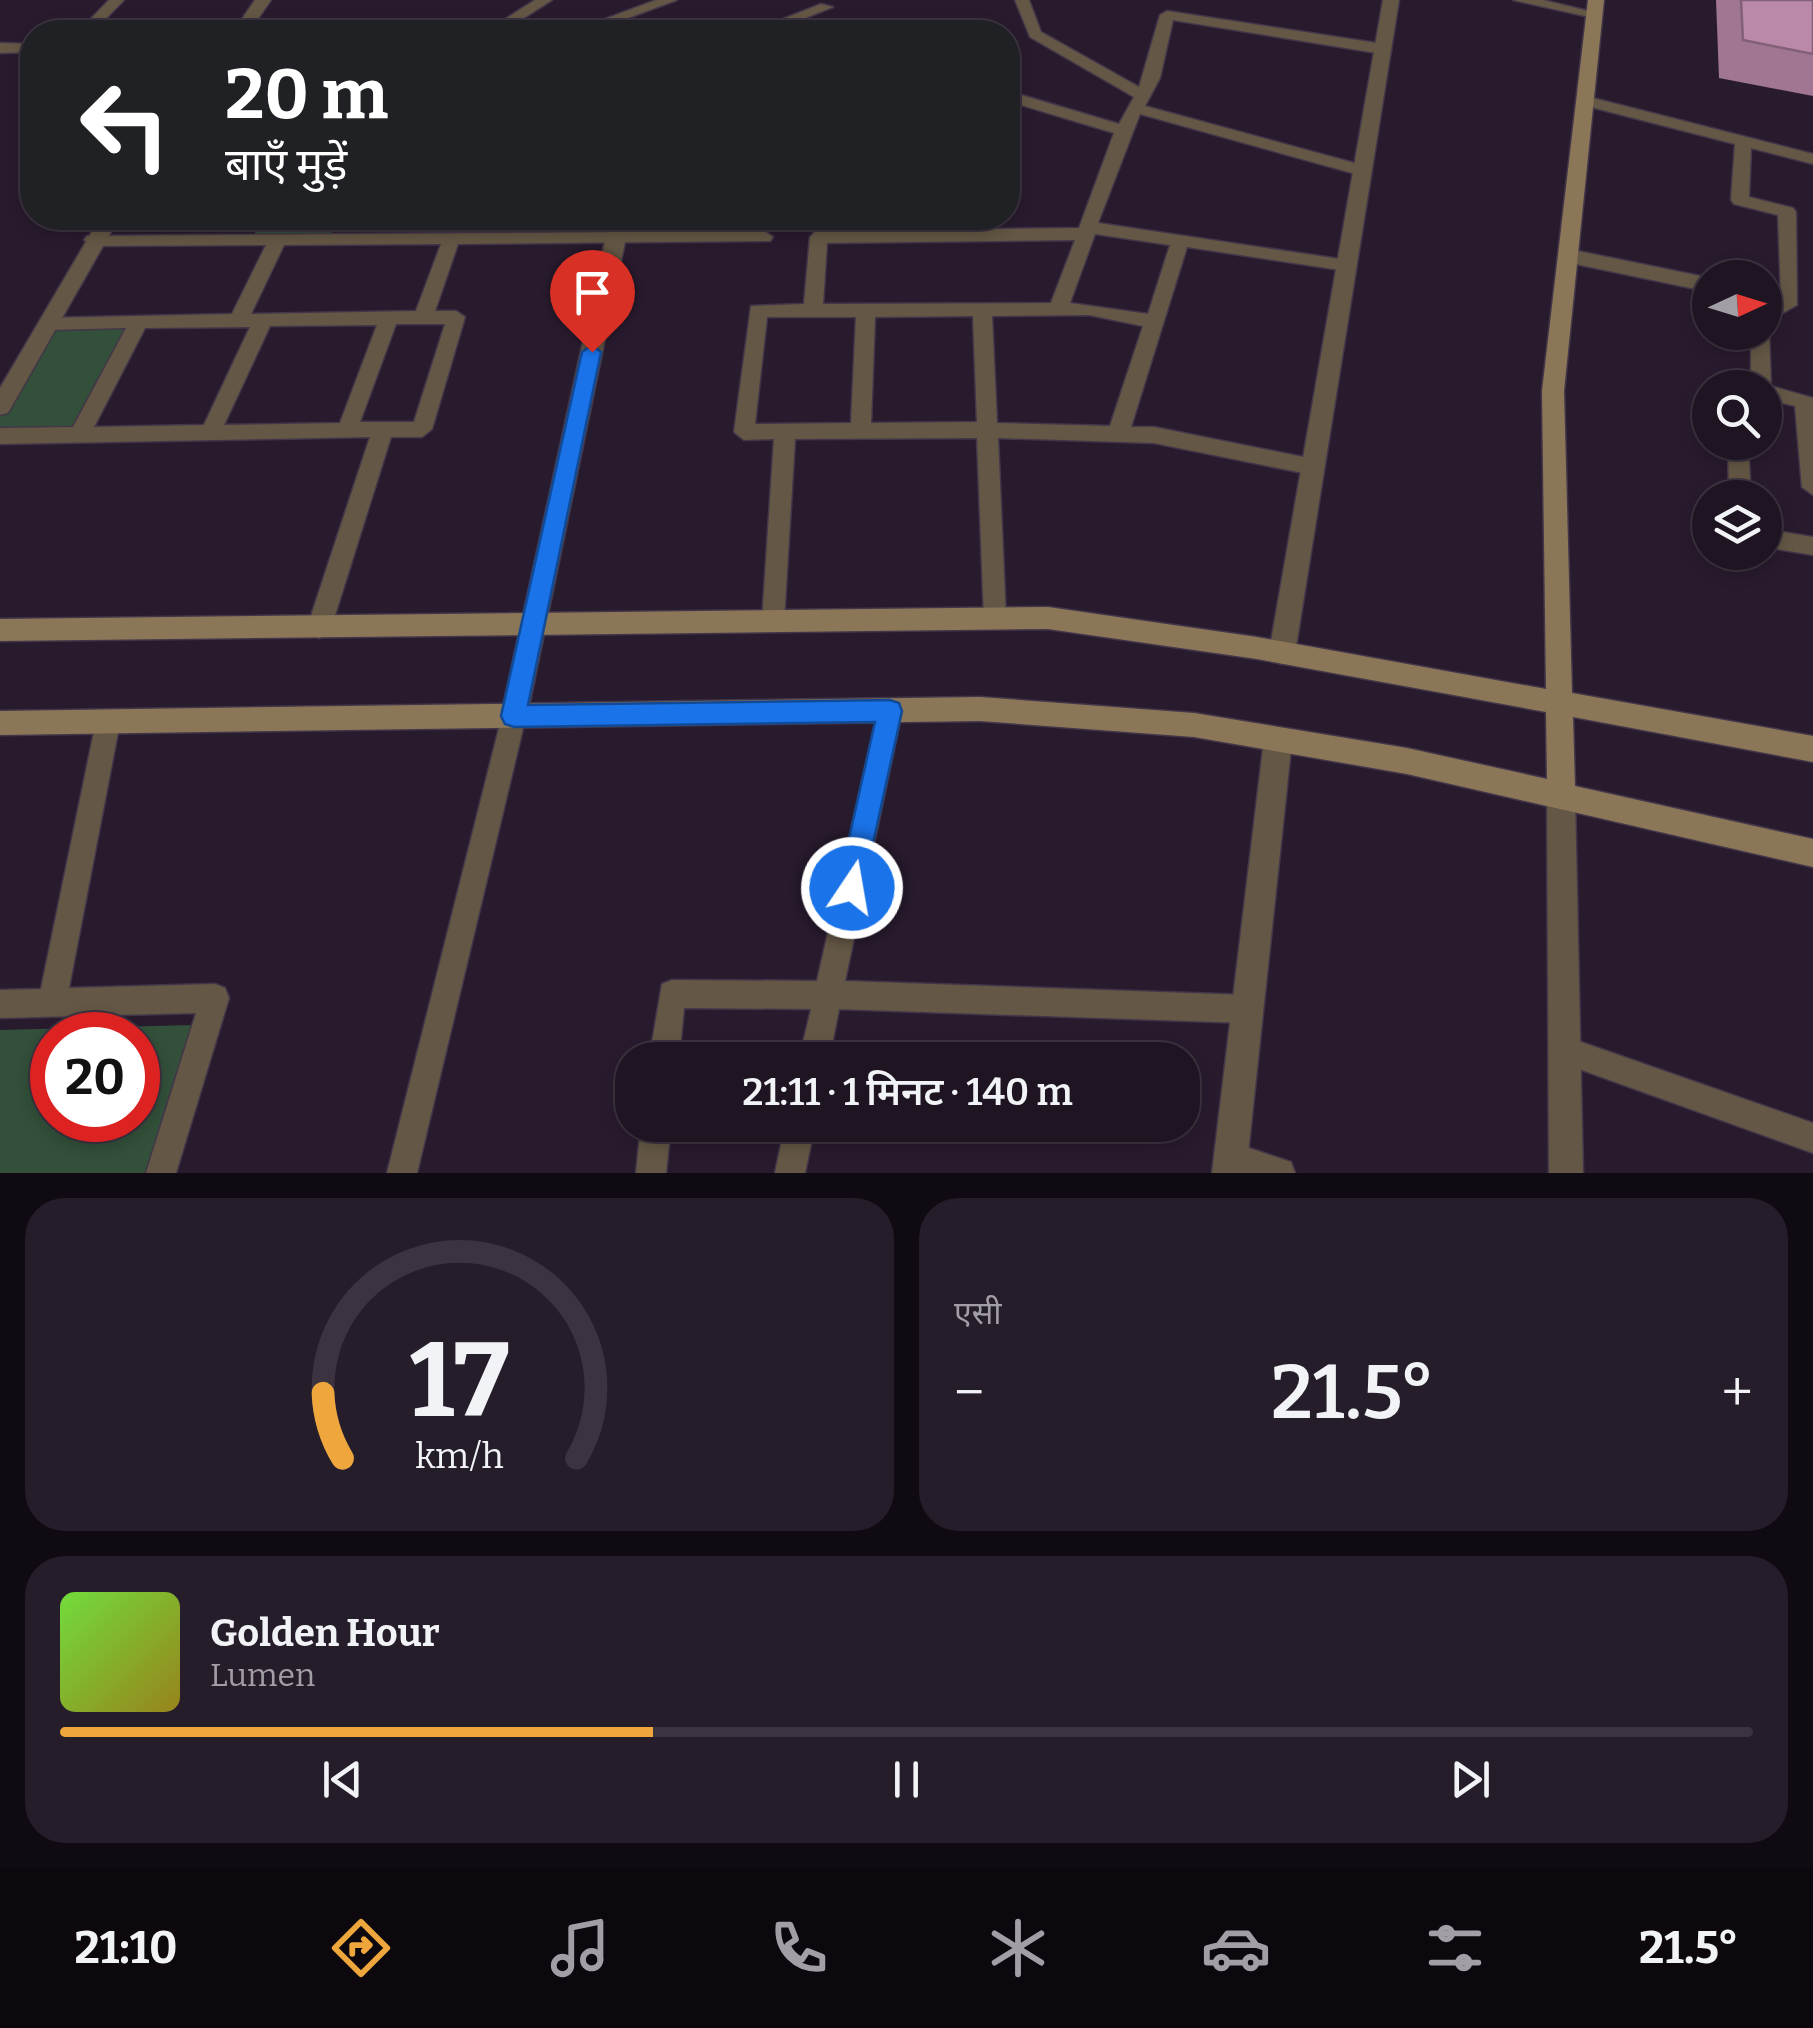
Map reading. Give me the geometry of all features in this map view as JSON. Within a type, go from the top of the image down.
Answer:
[{"type":"street","points":[[1282,652],[1391,0]]},
{"type":"street","points":[[1566,1173],[1553,391],[1595,7]]},
{"type":"street","points":[[0,407],[101,230]]},
{"type":"street","points":[[514,716],[617,230]]},
{"type":"street","points":[[1568,256],[1692,281]]},
{"type":"street","points":[[0,630],[1048,618],[1282,652],[1813,749]]},
{"type":"street","points":[[0,723],[980,709],[1194,726],[1406,762],[1813,853]]},
{"type":"street","points":[[1230,1165],[1278,740]]},
{"type":"lane","points":[[97,20],[116,0]]},
{"type":"lane","points":[[515,20],[545,0]]},
{"type":"lane","points":[[612,20],[670,0]]},
{"type":"lane","points":[[1022,0],[1035,34],[1139,101],[1363,171]]},
{"type":"lane","points":[[1520,0],[1595,7]]},
{"type":"lane","points":[[790,20],[826,7]]},
{"type":"lane","points":[[1058,310],[1123,131],[1152,78],[1167,15],[1383,49]]},
{"type":"lane","points":[[1020,100],[1123,131]]},
{"type":"lane","points":[[1584,101],[1813,159]]},
{"type":"lane","points":[[1744,141],[1740,200],[1787,212],[1790,301]]},
{"type":"lane","points":[[1020,228],[1181,239],[1347,265]]},
{"type":"lane","points":[[249,239],[253,230]]},
{"type":"lane","points":[[332,238],[335,230]]},
{"type":"lane","points":[[481,236],[483,230]]},
{"type":"lane","points":[[94,240],[452,237],[563,230]]},
{"type":"lane","points":[[676,230],[764,236]]},
{"type":"lane","points":[[813,311],[818,237],[826,230]]},
{"type":"lane","points":[[818,237],[915,230]]},
{"type":"lane","points":[[423,317],[452,237]]},
{"type":"lane","points":[[238,320],[278,238]]},
{"type":"lane","points":[[1118,434],[1181,239]]},
{"type":"lane","points":[[1782,306],[1790,301],[1813,307]]},
{"type":"lane","points":[[861,431],[866,310]]},
{"type":"lane","points":[[982,310],[995,619]]},
{"type":"lane","points":[[1157,322],[1089,310],[758,311],[744,432],[987,430],[1154,434],[1313,467]]},
{"type":"lane","points":[[0,436],[422,430],[456,317],[48,323]]},
{"type":"lane","points":[[348,430],[389,318]]},
{"type":"lane","points":[[210,433],[263,320]]},
{"type":"lane","points":[[79,435],[139,322]]},
{"type":"lane","points":[[1782,395],[1805,402],[1813,487]]},
{"type":"lane","points":[[319,628],[384,430]]},
{"type":"lane","points":[[774,622],[785,432]]},
{"type":"lane","points":[[1782,541],[1813,546]]},
{"type":"lane","points":[[818,1042],[890,711]]},
{"type":"lane","points":[[402,1173],[514,716]]},
{"type":"lane","points":[[52,1002],[108,722]]},
{"type":"lane","points":[[666,1042],[672,994],[829,995],[1247,1009]]},
{"type":"lane","points":[[0,1004],[215,998],[162,1173]]},
{"type":"lane","points":[[1564,1050],[1813,1138]]},
{"type":"lane","points":[[650,1173],[654,1142]]},
{"type":"lane","points":[[790,1173],[796,1142]]},
{"type":"lane","points":[[1230,1165],[1280,1173]]},
{"type":"green space","points":[[257,230],[333,230],[330,236],[253,237]]},
{"type":"green space","points":[[133,325],[77,432],[0,434],[0,414],[50,326]]},
{"type":"green space","points":[[192,1025],[160,1126],[160,1026]]},
{"type":"green space","points":[[30,1029],[30,1142],[155,1142],[145,1173],[0,1173],[0,1030]]},
{"type":"building","points":[[1741,0],[1813,0],[1813,54],[1743,40]]},
{"type":"route","points":[[592,352],[514,716],[890,711],[852,888]]}]
